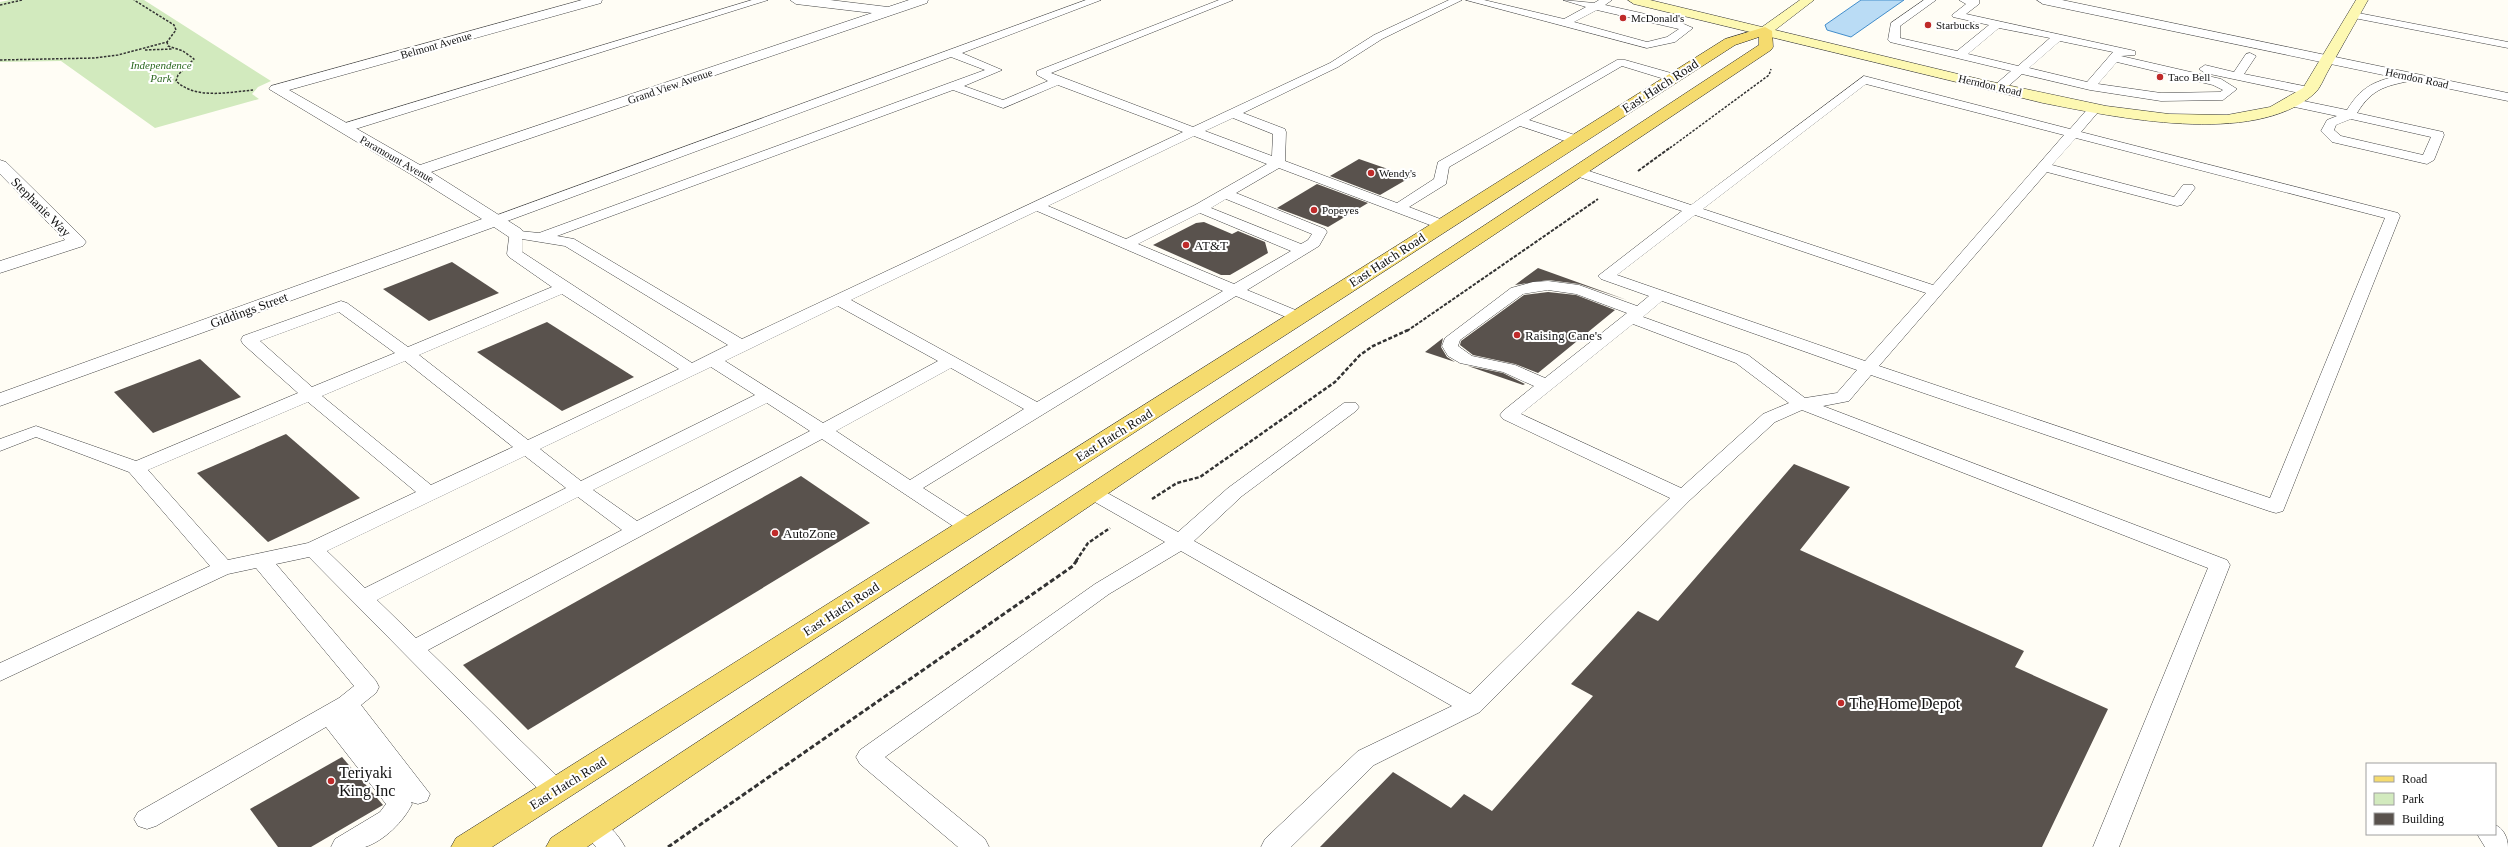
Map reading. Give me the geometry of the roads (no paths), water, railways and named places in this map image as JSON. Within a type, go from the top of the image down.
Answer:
[{"type":"main road","name":"Herndon Road","points":[[1634,0],[2000,87],[2095,108],[2158,118],[2220,120],[2266,115],[2294,103],[2309,91],[2326,60]]},
{"type":"main road","name":"East Hatch Road","points":[[467,847],[1730,42],[1765,31],[1808,0]]},
{"type":"main road","points":[[2326,60],[2362,0]]},
{"type":"main road","name":"East Hatch Road","points":[[562,847],[602,837],[1093,493],[1766,47],[1765,31]]},
{"type":"street","name":"Belmont Avenue","points":[[276,89],[596,0]]},
{"type":"street","points":[[796,0],[891,10]]},
{"type":"street","name":"Grand View Avenue","points":[[418,171],[922,0]]},
{"type":"street","name":"Herndon Road","points":[[2042,0],[2060,2],[2326,60],[2508,97]]},
{"type":"street","name":"Paramount Avenue","points":[[276,89],[418,171],[497,220],[515,233]]},
{"type":"street","name":"Stephanie Way","points":[[0,165],[77,242],[0,267]]},
{"type":"street","name":"Giddings Street","points":[[0,400],[497,220]]},
{"type":"lane","points":[[344,128],[763,0]]},
{"type":"lane","points":[[497,220],[1096,0]]},
{"type":"lane","points":[[1228,0],[1041,73],[1058,81],[1443,225]]},
{"type":"lane","points":[[0,673],[223,568],[313,549],[1334,65],[1378,37],[1457,0]]},
{"type":"lane","points":[[1471,0],[1647,45],[1671,40],[1688,28],[1631,12],[1594,7],[1568,0]]},
{"type":"lane","points":[[1565,23],[1606,0]]},
{"type":"lane","points":[[1931,0],[1895,25],[1894,40],[2090,86],[2161,97],[2222,96],[2231,89],[2217,82],[2058,37],[1957,15],[1972,1]]},
{"type":"lane","points":[[2353,15],[2508,44]]},
{"type":"lane","points":[[1958,56],[1997,24]]},
{"type":"lane","points":[[2000,87],[2058,37]]},
{"type":"lane","points":[[540,237],[996,70],[951,53]]},
{"type":"lane","points":[[2116,54],[2309,91]]},
{"type":"lane","points":[[2090,86],[2116,54]]},
{"type":"lane","points":[[2237,76],[2250,56]]},
{"type":"lane","points":[[1399,208],[1441,181],[1443,165],[1621,62],[1674,78]]},
{"type":"lane","points":[[2294,103],[2350,115],[2409,128],[2438,135],[2427,160],[2337,139],[2328,131],[2330,123],[2350,115],[2361,96],[2375,85],[2410,77]]},
{"type":"lane","points":[[1864,80],[2072,135],[2393,216],[2276,507],[1868,368],[1606,276],[1864,80]]},
{"type":"lane","points":[[954,86],[1003,104],[1058,81]]},
{"type":"lane","points":[[1274,847],[1366,758],[1472,706],[1683,496],[1769,418],[1802,404],[1843,397],[2095,108]]},
{"type":"lane","points":[[1232,113],[1280,132],[1278,163]]},
{"type":"lane","points":[[1518,121],[1576,140]]},
{"type":"lane","points":[[1126,244],[1200,208],[1278,163]]},
{"type":"lane","points":[[2044,167],[2177,202],[2188,188]]},
{"type":"lane","points":[[1578,172],[1690,212],[1936,291]]},
{"type":"lane","points":[[910,488],[1037,409],[1314,243],[1320,232],[1225,194]]},
{"type":"lane","points":[[1036,206],[1299,317]]},
{"type":"lane","points":[[1200,208],[1302,250]]},
{"type":"lane","points":[[692,370],[514,254],[515,233],[569,242],[741,346]]},
{"type":"lane","points":[[1546,385],[1504,367],[1467,360],[1453,352],[1450,346],[1452,338],[1517,291],[1525,288],[1568,287],[1592,293],[1634,315],[1742,359],[1802,404],[2220,564],[2106,847]]},
{"type":"lane","points":[[136,468],[564,288]]},
{"type":"lane","points":[[1660,294],[1509,415],[1683,496]]},
{"type":"lane","points":[[840,300],[1037,409]]},
{"type":"lane","points":[[430,494],[310,395],[249,340],[341,306],[407,354],[578,489],[637,531]]},
{"type":"lane","points":[[712,360],[969,527]]},
{"type":"lane","points":[[413,649],[823,432],[951,361]]},
{"type":"lane","points":[[362,599],[578,489],[768,396]]},
{"type":"lane","points":[[976,847],[868,757],[1102,589],[1179,543],[1235,492],[1350,407]]},
{"type":"lane","points":[[0,445],[36,431],[136,468],[223,568]]},
{"type":"lane","points":[[1093,493],[1179,543],[1472,706]]},
{"type":"lane","points":[[313,549],[556,790]]},
{"type":"lane","points":[[147,819],[338,710],[368,687],[261,560]]},
{"type":"lane","points":[[338,710],[418,794]]},
{"type":"lane","points":[[338,710],[400,804],[389,819],[344,847]]},
{"type":"lane","points":[[2491,835],[2499,847]]},
{"type":"water","points":[[1861,0],[1904,0],[1851,37],[1827,30],[1825,25]]},
{"type":"place","name":"McDonald's","points":[[1623,18]]},
{"type":"place","name":"Starbucks","points":[[1928,25]]},
{"type":"place","name":"Taco Bell","points":[[2160,77]]},
{"type":"place","name":"Wendy's","points":[[1371,173]]},
{"type":"place","name":"Popeyes","points":[[1314,210]]},
{"type":"place","name":"AT&T","points":[[1186,245]]},
{"type":"place","name":"Raising Cane's","points":[[1517,335]]},
{"type":"place","name":"AutoZone","points":[[775,533]]},
{"type":"place","name":"The Home Depot","points":[[1841,703]]},
{"type":"place","name":"Teriyaki King Inc","points":[[331,781]]},
{"type":"park label","name":"Independence Park","points":[[161,71]]}]
